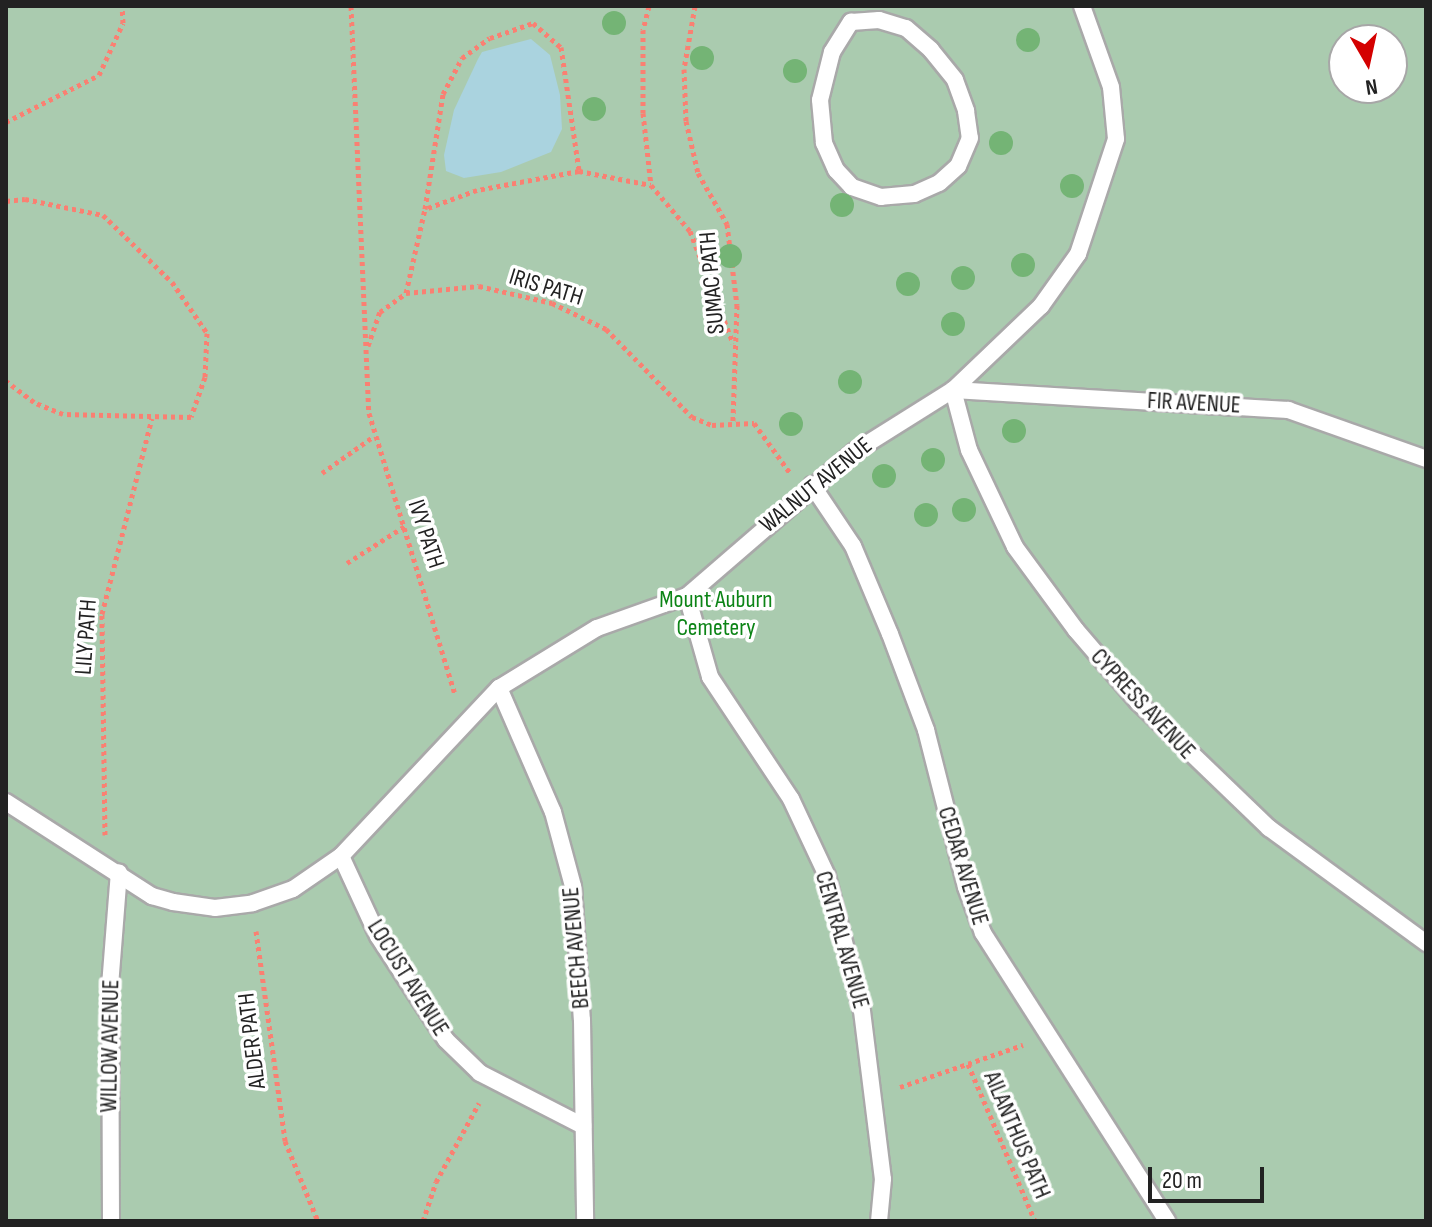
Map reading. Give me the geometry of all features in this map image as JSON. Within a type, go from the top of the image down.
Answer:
[{"type":"lane","points":[[841,6],[851,22]]},
{"type":"lane","name":"WALNUT AVENUE","points":[[6,802],[113,868],[152,896],[173,902],[215,908],[253,903],[293,889],[341,856],[499,688],[597,628],[687,596],[808,489],[890,427],[953,390],[1041,306],[1078,254],[1102,193],[1116,139],[1111,87],[1082,6]]},
{"type":"lane","points":[[879,20],[906,28],[955,80],[970,138],[958,166],[939,183],[914,194],[881,197],[852,187],[836,170],[824,143],[820,100],[832,52],[851,22],[879,20]]},
{"type":"lane","name":"FIR AVENUE","points":[[953,390],[1288,410],[1426,459]]},
{"type":"lane","name":"CYPRESS AVENUE","points":[[953,390],[969,450],[1015,547],[1076,630],[1138,702],[1269,828],[1426,943]]},
{"type":"lane","name":"CEDAR AVENUE","points":[[808,489],[853,546],[890,634],[926,730],[966,887],[983,933],[1167,1221]]},
{"type":"lane","name":"CENTRAL AVENUE","points":[[687,596],[710,677],[791,799],[827,876],[862,1011],[875,1095],[883,1179],[879,1221]]},
{"type":"lane","name":"BEECH AVENUE","points":[[499,688],[553,812],[573,886],[585,1221]]},
{"type":"lane","name":"LOCUST AVENUE","points":[[341,856],[378,936],[446,1040],[492,1079],[583,1126]]},
{"type":"lane","name":"WILLOW AVENUE","points":[[111,1221],[113,868]]},
{"type":"path","points":[[6,122],[99,75],[123,23],[122,6]]},
{"type":"path","name":"IVY PATH","points":[[351,6],[367,355],[374,436],[405,526],[463,723]]},
{"type":"path","points":[[649,6],[643,30],[643,113],[651,185],[690,231],[735,348]]},
{"type":"path","name":"SUMAC PATH","points":[[695,6],[684,69],[686,121],[698,173],[727,224],[737,305],[733,422]]},
{"type":"path","points":[[367,355],[380,312],[406,293],[425,209],[443,94],[462,58],[490,38],[533,23],[561,47],[579,171]]},
{"type":"path","points":[[425,209],[477,190],[579,171],[651,185]]},
{"type":"path","points":[[6,201],[25,199],[103,215],[172,282],[207,333],[205,377],[191,417],[63,414],[34,402],[6,381]]},
{"type":"path","name":"IRIS PATH","points":[[406,293],[479,286],[581,315],[606,329],[692,417],[712,425],[733,422]]},
{"type":"path","name":"LILY PATH","points":[[113,868],[102,614],[152,418]]},
{"type":"path","points":[[733,422],[754,423],[808,489]]},
{"type":"path","points":[[322,473],[374,436]]},
{"type":"path","points":[[347,563],[405,526]]},
{"type":"path","name":"ALDER PATH","points":[[253,903],[277,1099],[298,1172],[318,1221]]},
{"type":"path","name":"AILANTHUS PATH","points":[[875,1095],[1050,1036]]},
{"type":"path","name":"AILANTHUS PATH","points":[[967,1064],[1035,1221]]},
{"type":"path","points":[[423,1221],[430,1201],[492,1079]]},
{"type":"green space","name":"Mount Auburn Cemetery","points":[[6,6],[1426,6],[1426,1221],[6,1221]]},
{"type":"water","points":[[531,39],[550,55],[560,95],[562,129],[551,152],[501,172],[464,178],[446,171],[444,155],[454,110],[482,52]]}]
